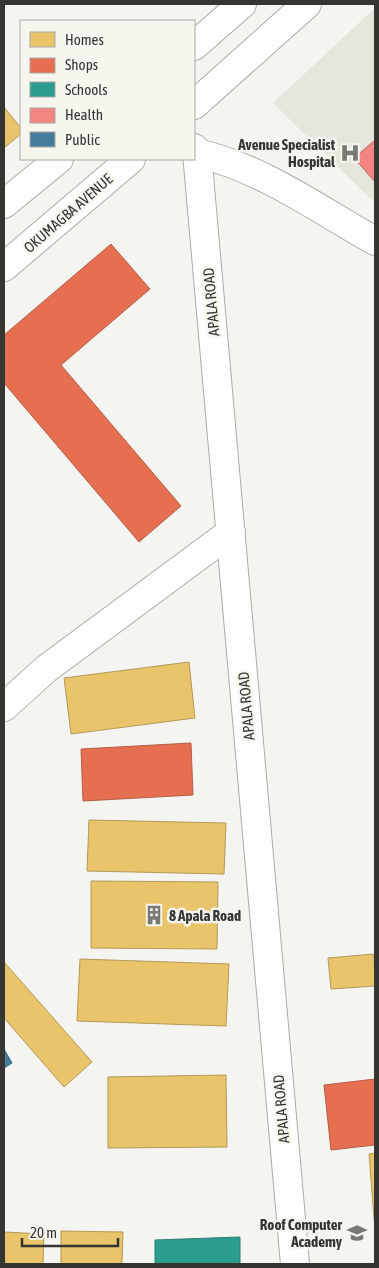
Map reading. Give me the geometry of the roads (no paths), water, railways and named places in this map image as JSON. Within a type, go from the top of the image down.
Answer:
[{"type":"street","points":[[195,45],[242,4]]},
{"type":"street","points":[[195,104],[307,4]]},
{"type":"street","points":[[196,151],[223,159],[252,171],[375,241]]},
{"type":"street","name":"APALA ROAD","points":[[196,151],[295,1264]]},
{"type":"street","points":[[4,204],[58,160]]},
{"type":"street","name":"OKUMAGBA AVENUE","points":[[4,268],[130,160]]},
{"type":"street","points":[[4,706],[46,670],[231,532]]},
{"type":"place","name":"Avenue Specialist Hospital","points":[[350,153]]},
{"type":"place","name":"8 Apala Road","points":[[154,915]]},
{"type":"place","name":"Roof Computer Academy","points":[[357,1233]]}]
